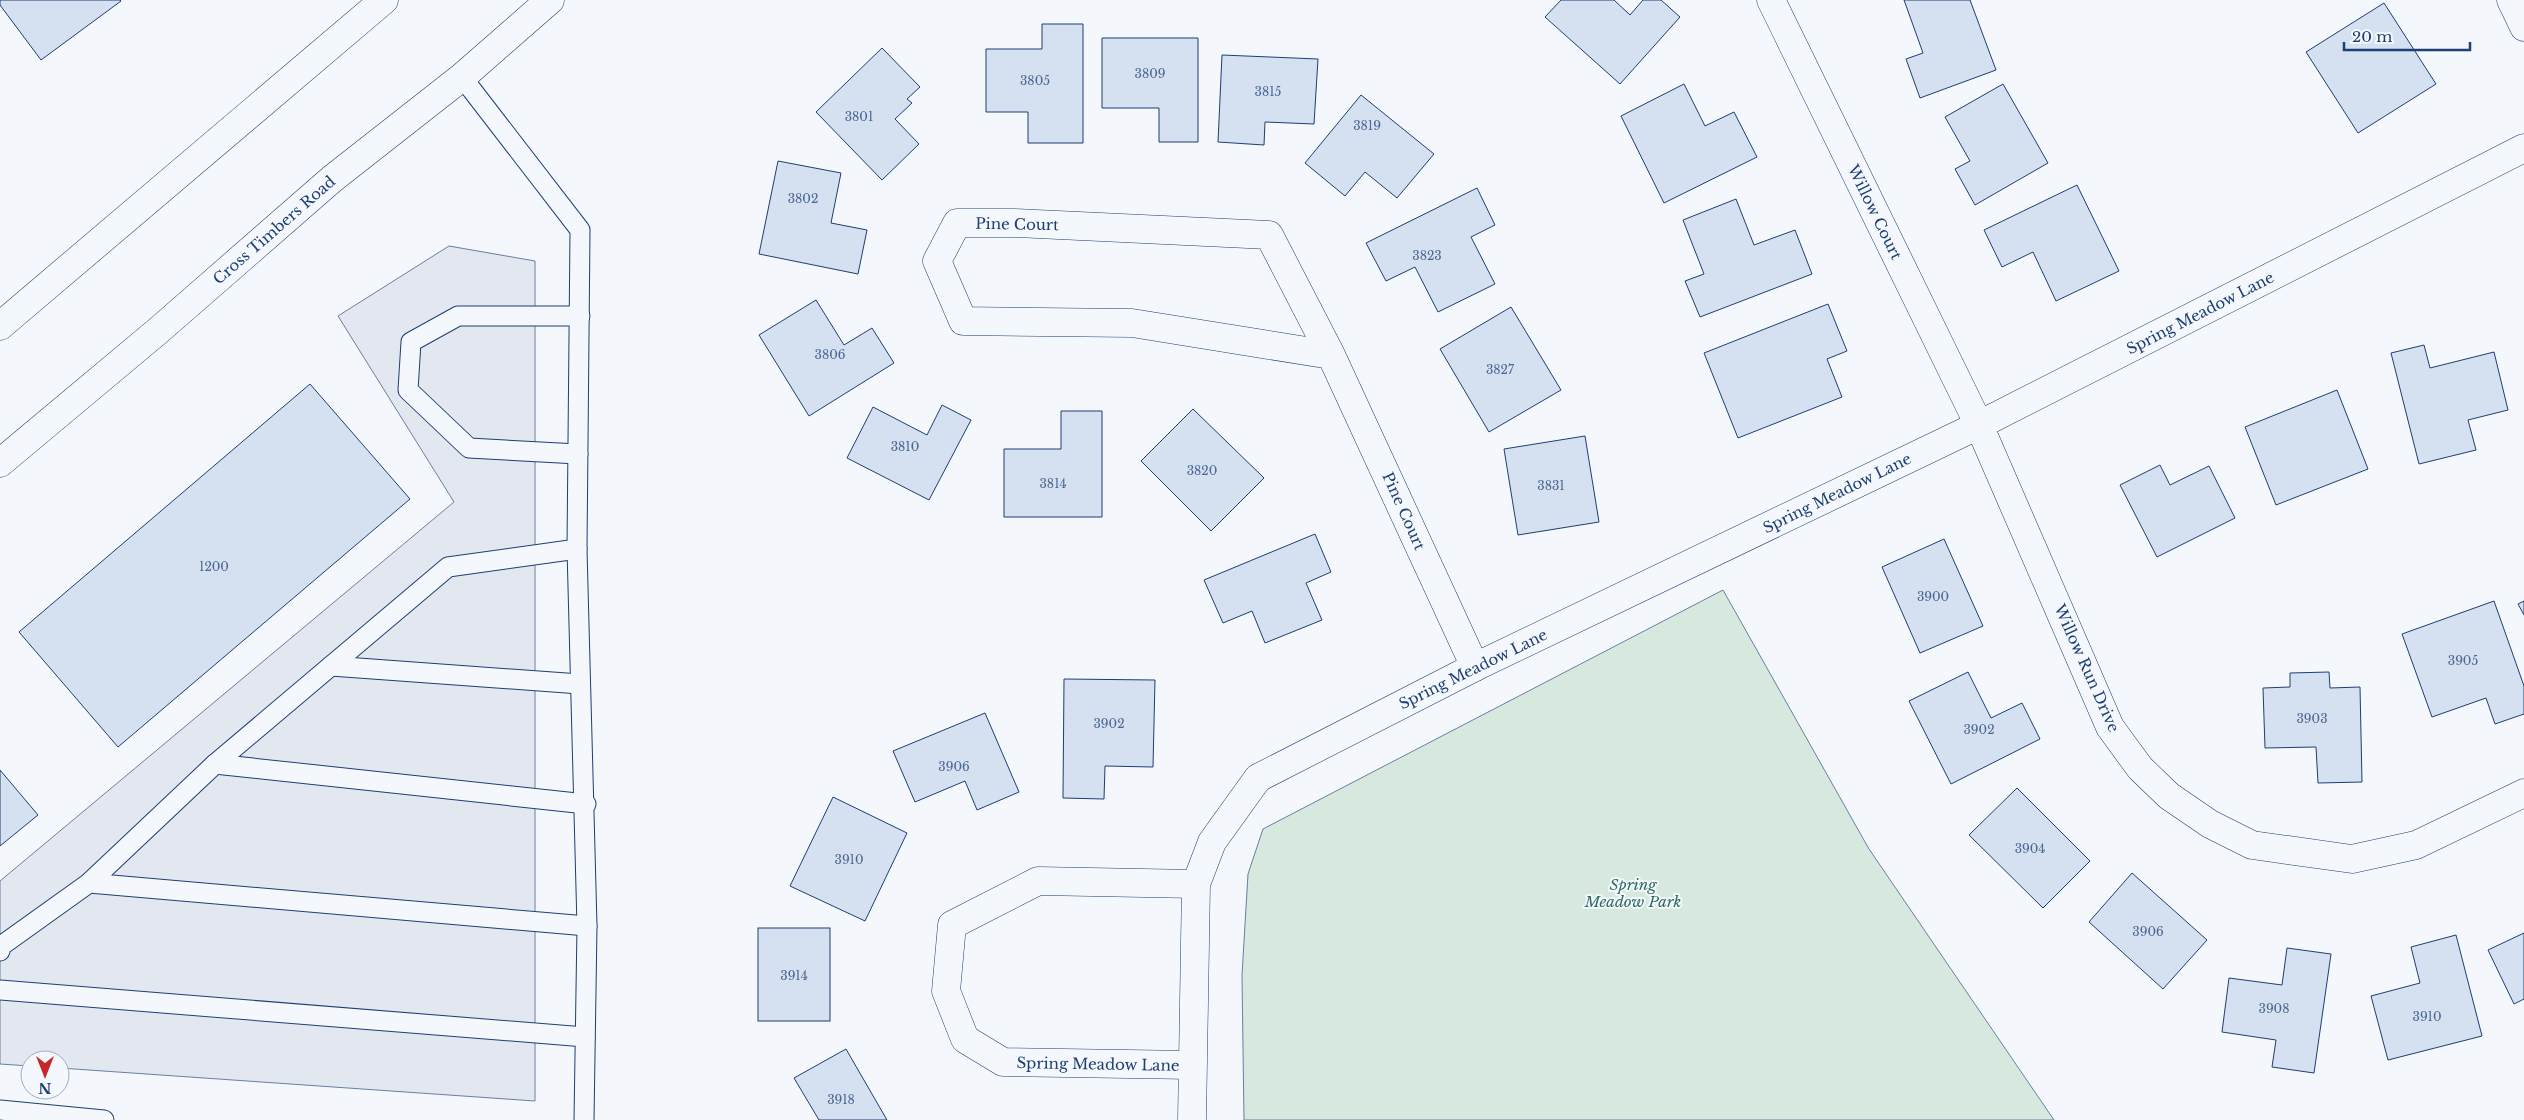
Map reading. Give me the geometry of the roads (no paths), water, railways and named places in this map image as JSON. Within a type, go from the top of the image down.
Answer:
[{"type":"street","points":[[0,326],[384,0]]},
{"type":"street","name":"Cross Timbers Road","points":[[0,464],[160,330],[332,179],[462,77],[550,0]]},
{"type":"street","name":"Willow Court","points":[[1771,0],[1978,425]]},
{"type":"street","points":[[2512,0],[2524,27]]},
{"type":"street","name":"Spring Meadow Lane","points":[[1192,1120],[1196,884],[1212,842],[1258,778],[1475,667],[1978,425],[2524,148]]},
{"type":"street","name":"Pine Court","points":[[1331,355],[1132,323],[963,321],[938,261],[957,223],[1014,223],[1269,235],[1331,355],[1475,667]]},
{"type":"street","name":"Willow Run Drive","points":[[1978,425],[2110,726],[2140,768],[2169,796],[2210,824],[2252,845],[2352,859],[2416,845],[2524,793]]},
{"type":"street","name":"Spring Meadow Lane","points":[[1192,1065],[1003,1062],[965,1039],[946,991],[952,925],[1038,881],[1196,884]]},
{"type":"lane","points":[[462,77],[580,230],[577,549],[580,684],[586,804],[587,926],[584,1120]]},
{"type":"lane","points":[[578,454],[469,448],[408,390],[411,342],[458,316],[580,316]]},
{"type":"lane","points":[[0,951],[1,946],[89,883],[215,764],[448,566],[577,549]]},
{"type":"lane","points":[[331,666],[580,684]]},
{"type":"lane","points":[[215,764],[586,804]]},
{"type":"lane","points":[[89,883],[587,926]]},
{"type":"lane","points":[[0,990],[585,1037]]},
{"type":"lane","points":[[0,1110],[104,1120]]},
{"type":"park label","name":"Spring Meadow Park","points":[[1633,892]]}]
